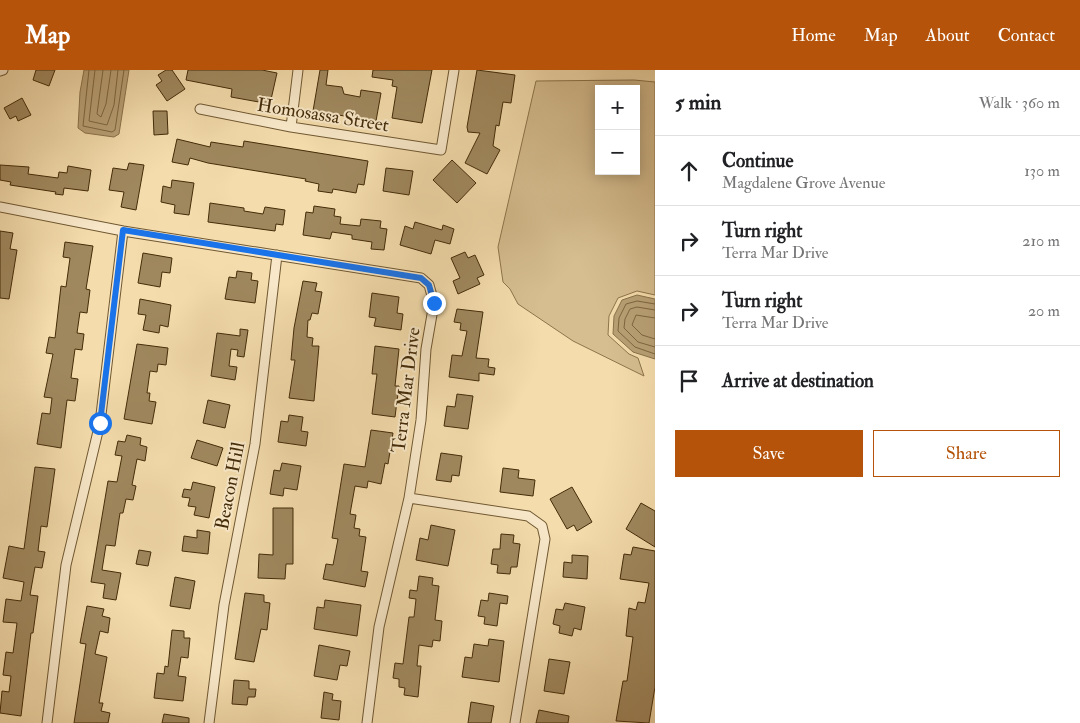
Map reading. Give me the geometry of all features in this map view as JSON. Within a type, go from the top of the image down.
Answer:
[{"type":"street","points":[[291,127],[298,70]]},
{"type":"street","name":"Homosassa Street","points":[[200,109],[291,127],[441,150],[454,70]]},
{"type":"street","name":"Terra Mar Drive","points":[[0,207],[123,230],[421,278],[429,285],[434,303],[426,349],[421,420],[409,498],[379,627],[367,723]]},
{"type":"street","points":[[47,723],[66,565],[100,423],[123,230]]},
{"type":"street","name":"Beacon Hill","points":[[208,723],[224,605],[255,444],[277,255]]},
{"type":"street","points":[[409,498],[528,516],[542,526],[545,538],[515,723]]},
{"type":"shaded area","points":[[634,80],[655,82],[655,295],[637,291],[618,298],[609,316],[608,335],[629,354],[638,358],[644,376],[573,341],[518,304],[510,289],[503,282],[498,247],[536,81]]},
{"type":"water","points":[[84,70],[129,70],[119,134],[114,137],[85,133],[78,128],[80,92]]},
{"type":"water","points":[[637,295],[655,299],[655,359],[633,352],[613,334],[614,316],[622,300]]},
{"type":"building","points":[[36,70],[55,70],[49,86],[33,80]]},
{"type":"building","points":[[166,70],[172,70],[185,89],[167,101],[156,85],[162,81],[158,75]]},
{"type":"building","points":[[188,70],[262,70],[277,73],[270,104],[231,97],[232,89],[186,80]]},
{"type":"building","points":[[320,70],[328,70],[326,85],[342,87],[344,94],[360,97],[361,90],[381,93],[376,121],[313,111]]},
{"type":"building","points":[[373,70],[432,70],[422,123],[392,118],[397,87],[392,86],[393,80],[372,77]]},
{"type":"building","points":[[477,70],[515,75],[511,103],[503,102],[499,126],[496,125],[493,146],[500,150],[487,174],[465,163],[480,133],[468,132],[467,127]]},
{"type":"building","points":[[22,98],[31,115],[18,121],[16,116],[10,119],[4,108]]},
{"type":"building","points":[[153,111],[167,111],[168,134],[154,135]]},
{"type":"building","points":[[177,139],[210,147],[211,142],[243,147],[244,141],[368,161],[364,185],[358,184],[356,193],[333,189],[332,193],[318,191],[319,184],[305,181],[306,179],[208,163],[190,158],[188,165],[172,162]]},
{"type":"building","points":[[452,160],[476,183],[457,203],[433,180]]},
{"type":"building","points":[[129,163],[144,165],[136,210],[121,207],[124,192],[109,190],[113,168],[127,170]]},
{"type":"building","points":[[0,165],[29,167],[28,174],[58,178],[59,172],[67,173],[68,166],[91,170],[88,191],[64,188],[63,195],[55,194],[56,192],[10,185],[11,182],[0,180]]},
{"type":"building","points":[[386,168],[413,171],[409,195],[383,191]]},
{"type":"building","points":[[172,180],[194,183],[189,215],[174,213],[175,205],[161,202],[163,186],[171,188]]},
{"type":"building","points":[[210,203],[244,208],[244,211],[263,214],[265,207],[285,210],[283,225],[276,224],[275,231],[208,222]]},
{"type":"building","points":[[314,206],[335,209],[334,216],[341,217],[340,224],[360,226],[361,219],[381,221],[380,228],[387,229],[384,250],[371,249],[372,242],[352,239],[352,235],[332,232],[330,239],[303,235],[306,212],[313,213]]},
{"type":"building","points":[[415,222],[442,230],[443,225],[454,229],[450,244],[435,240],[431,254],[400,245],[405,226],[413,229]]},
{"type":"building","points":[[0,231],[13,233],[10,249],[17,250],[9,299],[0,298]]},
{"type":"building","points":[[65,242],[93,246],[86,289],[90,290],[87,313],[80,312],[77,333],[84,334],[82,350],[75,349],[71,378],[78,379],[75,401],[67,400],[61,448],[37,444],[42,413],[50,414],[52,398],[44,397],[53,354],[46,353],[49,337],[55,338],[61,286],[66,287],[70,258],[63,257]]},
{"type":"building","points":[[465,252],[468,258],[475,255],[484,275],[477,278],[480,284],[458,294],[453,281],[460,278],[451,258]]},
{"type":"building","points":[[143,253],[172,258],[170,273],[162,272],[160,287],[138,283]]},
{"type":"building","points":[[237,271],[252,273],[251,280],[258,281],[255,303],[225,299],[229,277],[236,278]]},
{"type":"building","points":[[303,281],[317,283],[315,291],[322,292],[318,314],[312,313],[310,320],[308,320],[307,337],[313,338],[312,346],[319,346],[314,401],[289,398],[295,360],[291,360],[294,328]]},
{"type":"building","points":[[372,293],[399,297],[397,313],[403,314],[401,330],[374,326],[376,318],[369,317]]},
{"type":"building","points":[[140,299],[171,305],[168,327],[160,325],[159,333],[143,330],[146,315],[138,314]]},
{"type":"building","points":[[457,309],[483,312],[476,358],[489,359],[488,367],[495,368],[494,375],[479,373],[479,381],[449,377],[452,355],[462,356],[467,331],[460,330],[461,323],[454,322]]},
{"type":"building","points":[[240,329],[248,330],[244,357],[237,356],[238,350],[231,349],[229,366],[237,367],[235,380],[211,376],[217,333],[240,336]]},
{"type":"building","points":[[137,344],[168,348],[166,365],[158,364],[157,372],[150,371],[147,393],[150,393],[149,401],[156,402],[152,424],[124,419]]},
{"type":"building","points":[[375,346],[399,349],[395,386],[399,386],[395,417],[372,414],[377,374],[372,374]]},
{"type":"building","points":[[457,394],[473,396],[468,429],[444,426],[447,406],[455,407]]},
{"type":"building","points":[[208,400],[230,405],[225,428],[203,423]]},
{"type":"building","points":[[289,415],[303,417],[301,431],[308,432],[306,446],[278,442],[281,421],[288,422]]},
{"type":"building","points":[[371,430],[393,433],[388,464],[385,463],[381,484],[368,481],[367,488],[355,486],[350,514],[356,515],[354,528],[360,529],[359,536],[366,537],[361,571],[368,572],[365,587],[323,579],[326,564],[333,565],[338,539],[332,538],[344,464],[365,467]]},
{"type":"building","points":[[127,435],[141,438],[140,445],[147,447],[145,461],[137,459],[132,485],[136,486],[133,500],[126,499],[123,513],[120,513],[115,546],[106,545],[102,570],[121,573],[116,600],[103,598],[105,584],[91,582],[108,481],[117,482],[122,456],[115,455],[118,441],[125,442]]},
{"type":"building","points":[[197,440],[223,448],[217,466],[191,458]]},
{"type":"building","points":[[441,453],[462,456],[459,476],[452,475],[451,482],[436,480]]},
{"type":"building","points":[[282,463],[301,466],[297,490],[284,488],[283,496],[270,494],[274,470],[280,471]]},
{"type":"building","points":[[35,467],[55,469],[47,527],[41,526],[38,551],[45,552],[42,568],[35,567],[30,595],[38,596],[33,633],[31,633],[21,716],[0,713],[2,691],[9,692],[11,676],[3,675],[6,652],[13,653],[17,623],[3,622],[6,599],[21,601],[24,582],[3,578],[9,546],[24,549]]},
{"type":"building","points":[[503,468],[519,470],[518,478],[535,480],[533,496],[500,492]]},
{"type":"building","points":[[193,482],[215,487],[209,518],[194,515],[196,507],[188,506],[190,498],[182,497],[184,489],[191,490]]},
{"type":"building","points":[[572,487],[592,522],[577,531],[574,525],[567,529],[550,499]]},
{"type":"building","points":[[641,503],[655,511],[655,547],[626,529]]},
{"type":"building","points":[[273,508],[293,508],[293,564],[286,564],[285,579],[258,578],[259,554],[273,555]]},
{"type":"building","points":[[431,525],[455,530],[448,566],[416,560],[420,538],[428,540]]},
{"type":"building","points":[[197,530],[210,532],[208,554],[182,551],[184,536],[197,538]]},
{"type":"building","points":[[501,534],[514,535],[513,543],[520,544],[517,567],[511,567],[510,574],[497,573],[498,565],[491,564],[493,549],[500,549]]},
{"type":"building","points":[[633,547],[655,551],[655,687],[649,723],[616,721],[623,681],[627,681],[633,637],[626,636],[629,608],[636,610],[638,602],[645,603],[649,583],[620,579],[624,554],[631,555]]},
{"type":"building","points":[[139,550],[151,552],[148,566],[136,564]]},
{"type":"building","points":[[572,555],[588,556],[587,579],[563,577],[564,562],[572,563]]},
{"type":"building","points":[[419,576],[433,578],[432,585],[439,586],[435,620],[442,621],[440,641],[433,640],[432,647],[419,645],[417,666],[421,666],[418,697],[404,695],[405,688],[399,687],[399,679],[393,678],[395,663],[403,664],[409,617],[414,617],[416,599],[409,598],[410,590],[417,591]]},
{"type":"building","points":[[175,577],[195,581],[190,609],[170,606]]},
{"type":"building","points":[[245,593],[264,595],[264,602],[270,603],[267,630],[261,629],[254,662],[235,659]]},
{"type":"building","points":[[489,593],[508,596],[507,604],[500,603],[497,626],[484,624],[485,617],[478,616],[481,600],[488,601]]},
{"type":"building","points":[[325,600],[361,605],[357,636],[314,629],[317,607],[324,608]]},
{"type":"building","points":[[565,603],[585,607],[581,630],[574,628],[572,636],[559,633],[560,626],[553,624],[556,609],[563,610]]},
{"type":"building","points":[[87,606],[104,609],[102,616],[110,618],[108,633],[100,631],[95,654],[107,657],[99,703],[103,703],[101,711],[110,713],[108,723],[74,723],[86,644],[80,643]]},
{"type":"building","points":[[172,630],[184,631],[184,638],[190,638],[188,658],[181,657],[178,676],[186,677],[183,701],[154,698],[157,673],[164,674],[165,666],[168,667]]},
{"type":"building","points":[[489,639],[504,641],[499,682],[462,677],[465,657],[472,658],[474,644],[488,646]]},
{"type":"building","points":[[319,645],[350,651],[347,666],[340,665],[337,680],[314,676]]},
{"type":"building","points":[[549,659],[570,662],[564,694],[544,691]]},
{"type":"building","points":[[234,680],[249,681],[249,689],[256,689],[255,697],[248,697],[247,705],[232,704]]},
{"type":"building","points":[[324,692],[333,694],[332,700],[341,701],[339,720],[321,718]]},
{"type":"building","points":[[471,702],[494,706],[491,723],[468,723]]},
{"type":"building","points":[[539,710],[569,716],[568,723],[536,723]]},
{"type":"building","points":[[164,714],[189,718],[189,723],[162,723]]},
{"type":"route","points":[[100,423],[123,230],[421,278],[429,285],[434,303]]}]
